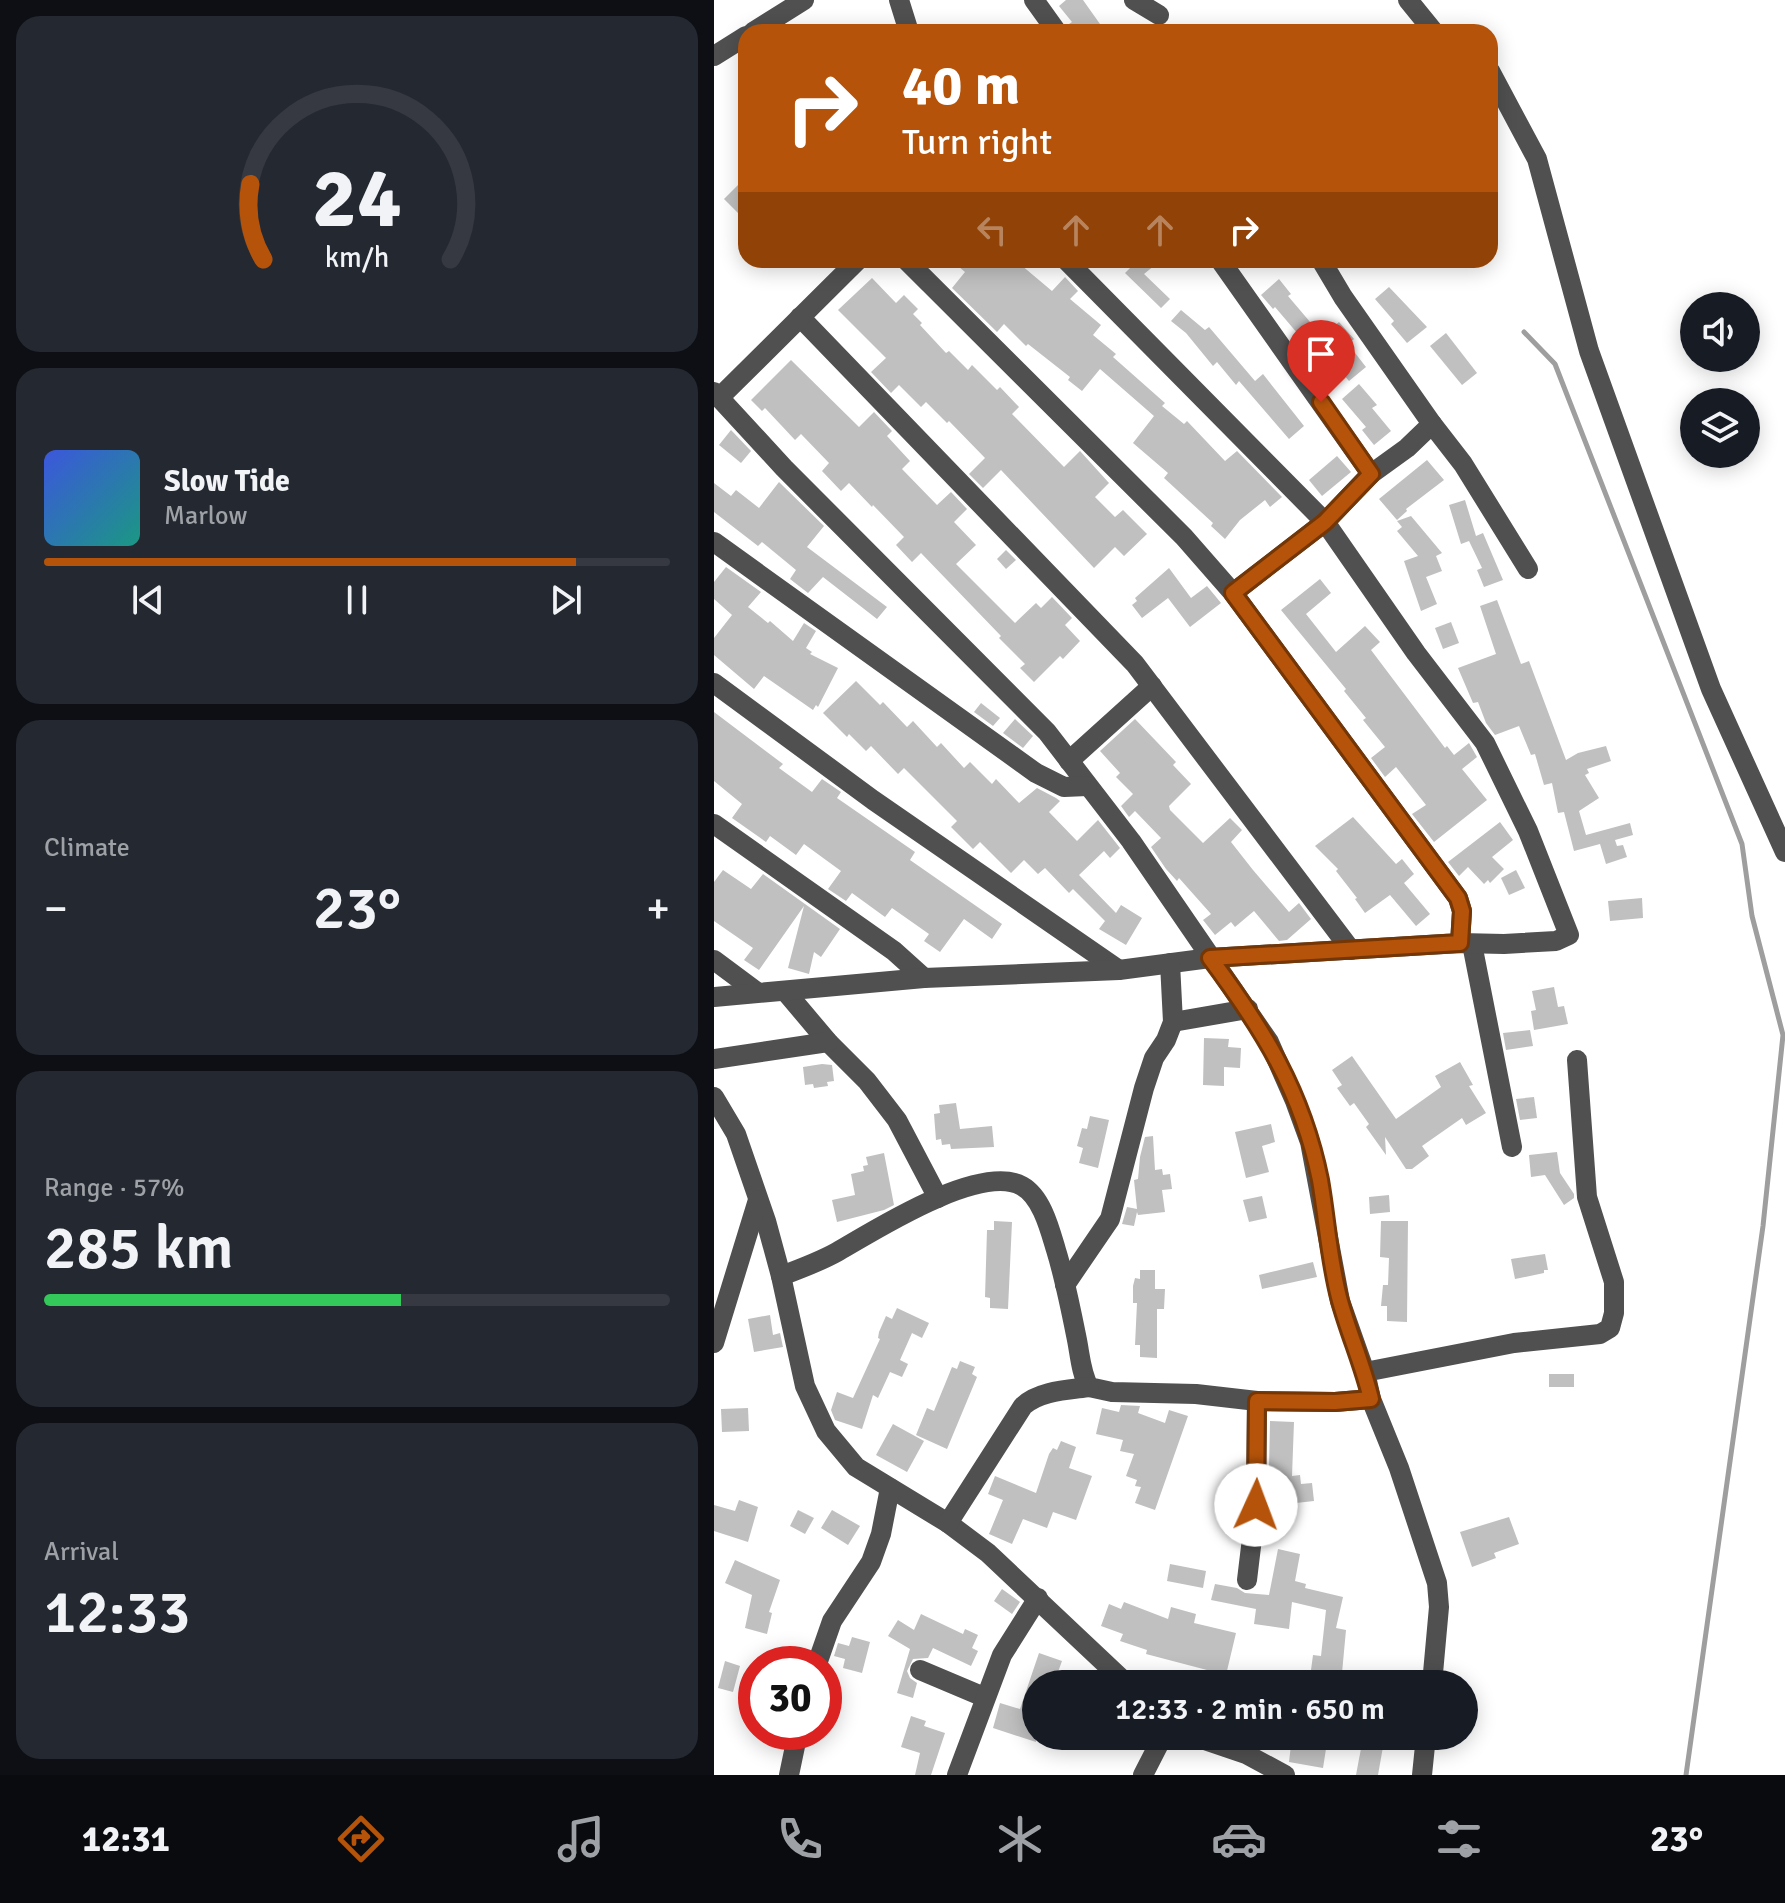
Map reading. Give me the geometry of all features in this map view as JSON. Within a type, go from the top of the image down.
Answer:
[{"type":"street","points":[[766,24],[804,0]]},
{"type":"street","points":[[899,0],[906,24]]},
{"type":"street","points":[[1034,0],[1051,24]]},
{"type":"street","points":[[1134,0],[1159,15]]},
{"type":"street","points":[[1408,0],[1428,24]]},
{"type":"street","points":[[714,56],[738,41]]},
{"type":"street","points":[[1498,86],[1537,159],[1594,365],[1711,689],[1785,852]]},
{"type":"street","points":[[850,268],[716,395],[784,468],[1047,732],[1131,841],[1248,1009],[1282,1068],[1310,1142],[1320,1181],[1340,1301],[1365,1372],[1371,1399],[1399,1468],[1437,1583],[1439,1607],[1433,1670]]},
{"type":"street","points":[[914,268],[1184,537],[1233,593],[1458,898],[1512,1147]]},
{"type":"street","points":[[714,997],[924,978],[1119,970],[1210,958],[1466,943],[1556,941],[1569,935],[1528,831],[1485,743],[1416,653],[1325,522],[1074,268]]},
{"type":"street","points":[[1226,268],[1371,474]]},
{"type":"street","points":[[1326,268],[1351,310],[1463,464],[1528,569]]},
{"type":"street","points":[[800,317],[1135,664],[1351,950]]},
{"type":"street","points":[[1233,593],[1325,522],[1371,474],[1407,448],[1432,424]]},
{"type":"street","points":[[714,542],[1036,773],[1064,787],[1087,786]]},
{"type":"street","points":[[714,683],[873,800],[1119,970]]},
{"type":"street","points":[[1069,761],[1152,686]]},
{"type":"street","points":[[714,824],[894,951],[924,978]]},
{"type":"street","points":[[714,960],[757,992]]},
{"type":"street","points":[[1065,1285],[1110,1219],[1144,1088],[1154,1058],[1173,1022],[1170,963]]},
{"type":"street","points":[[785,991],[828,1042],[867,1081],[897,1120],[938,1198]]},
{"type":"street","points":[[1173,1022],[1248,1009]]},
{"type":"street","points":[[714,1059],[828,1042]]},
{"type":"street","points":[[1365,1372],[1514,1343],[1600,1334],[1610,1328],[1614,1313],[1614,1282],[1587,1197],[1577,1060]]},
{"type":"street","points":[[714,1097],[736,1134],[758,1200],[781,1276],[798,1360],[812,1405],[838,1448],[856,1467],[948,1523],[988,1553],[1113,1670]]},
{"type":"street","points":[[781,1276],[836,1253],[892,1218],[938,1198],[1000,1181],[1024,1187],[1034,1197],[1048,1226],[1089,1387]]},
{"type":"street","points":[[714,1343],[758,1200]]},
{"type":"street","points":[[948,1523],[1023,1406],[1028,1401],[1052,1393],[1089,1387],[1112,1392],[1196,1394],[1257,1401],[1371,1399]]},
{"type":"street","points":[[1247,1580],[1256,1505],[1257,1401]]},
{"type":"street","points":[[823,1646],[832,1621],[871,1562],[881,1534],[890,1488]]},
{"type":"street","points":[[957,1775],[1002,1655],[1038,1598]]},
{"type":"street","points":[[920,1670],[984,1697]]},
{"type":"street","points":[[789,1775],[794,1750]]},
{"type":"street","points":[[1143,1775],[1156,1750]]},
{"type":"street","points":[[1234,1750],[1285,1775]]},
{"type":"street","points":[[1422,1775],[1425,1750]]},
{"type":"building","points":[[1066,0],[1083,0],[1100,24],[1069,24],[1072,22],[1059,6]]},
{"type":"building","points":[[738,185],[738,213],[724,199]]},
{"type":"building","points":[[960,268],[1025,268],[1052,291],[1065,277],[1078,291],[1070,299],[1101,325],[1093,335],[1116,354],[1113,357],[1165,403],[1162,406],[1184,424],[1187,421],[1225,461],[1237,451],[1282,497],[1270,507],[1265,500],[1240,520],[1225,539],[1211,526],[1213,523],[1164,478],[1168,473],[1133,443],[1154,416],[1100,369],[1082,391],[1068,380],[1070,377],[1028,344],[1026,346],[1004,324],[997,332],[952,288],[965,272]]},
{"type":"building","points":[[1130,268],[1151,268],[1144,274],[1170,299],[1161,308],[1125,273]]},
{"type":"building","points":[[872,278],[896,303],[904,295],[918,309],[913,314],[922,323],[920,325],[946,353],[949,351],[968,370],[972,365],[997,390],[1000,387],[1019,407],[1012,414],[1064,467],[1080,451],[1109,483],[1095,497],[1115,517],[1123,510],[1147,534],[1124,556],[1115,547],[1094,568],[1001,470],[983,488],[969,474],[985,458],[926,402],[921,407],[899,385],[891,393],[871,372],[886,358],[838,310]]},
{"type":"building","points":[[1279,279],[1291,294],[1288,296],[1322,336],[1339,322],[1354,339],[1348,344],[1366,367],[1349,381],[1330,359],[1321,367],[1306,349],[1309,347],[1261,295]]},
{"type":"building","points":[[1389,287],[1427,327],[1407,343],[1391,324],[1394,321],[1375,299]]},
{"type":"building","points":[[1181,310],[1205,330],[1209,327],[1255,381],[1263,374],[1304,426],[1289,439],[1239,381],[1236,385],[1217,362],[1213,366],[1186,333],[1171,321]]},
{"type":"building","points":[[1446,333],[1477,373],[1462,385],[1430,346]]},
{"type":"building","points":[[791,360],[859,427],[874,412],[892,431],[887,436],[910,461],[902,469],[937,505],[951,492],[967,509],[954,522],[976,545],[956,564],[1015,623],[1036,603],[1041,608],[1052,597],[1072,618],[1065,625],[1080,641],[1063,659],[1060,656],[1034,682],[1020,668],[1025,664],[999,638],[1001,636],[921,553],[912,562],[896,545],[904,537],[873,505],[849,483],[841,491],[822,471],[829,463],[801,434],[795,440],[765,408],[762,411],[751,400]]},
{"type":"building","points":[[1359,384],[1377,405],[1372,408],[1391,431],[1374,445],[1362,430],[1366,427],[1342,399]]},
{"type":"building","points":[[731,430],[751,451],[741,463],[719,445]]},
{"type":"building","points":[[1337,456],[1351,472],[1322,496],[1309,480]]},
{"type":"building","points":[[1427,460],[1444,480],[1406,509],[1397,520],[1379,499]]},
{"type":"building","points":[[779,482],[824,526],[807,547],[887,607],[877,619],[823,577],[808,593],[790,579],[796,570],[762,542],[758,546],[714,512],[714,483],[731,496],[736,490],[759,508]]},
{"type":"building","points":[[1465,500],[1476,536],[1483,533],[1503,580],[1484,587],[1477,570],[1482,568],[1469,541],[1461,544],[1449,505]]},
{"type":"building","points":[[1411,516],[1442,553],[1436,556],[1442,571],[1426,577],[1437,604],[1421,611],[1404,561],[1418,556],[1397,531],[1402,527],[1397,521]]},
{"type":"building","points":[[1006,550],[1016,560],[1006,569],[997,559]]},
{"type":"building","points":[[726,567],[761,592],[748,607],[793,641],[804,623],[816,631],[806,648],[812,652],[810,654],[838,668],[818,707],[816,705],[813,710],[764,676],[754,689],[714,655],[714,638],[732,615],[714,599],[714,582]]},
{"type":"building","points":[[1169,568],[1191,598],[1207,586],[1221,603],[1190,627],[1168,598],[1142,618],[1132,605],[1137,601],[1135,598]]},
{"type":"building","points":[[1320,579],[1331,593],[1306,614],[1336,652],[1365,626],[1380,642],[1371,650],[1445,748],[1447,746],[1454,755],[1469,743],[1477,757],[1462,769],[1487,800],[1434,842],[1412,814],[1426,805],[1396,767],[1385,777],[1371,758],[1385,747],[1363,720],[1366,718],[1344,691],[1346,689],[1281,610]]},
{"type":"building","points":[[1497,600],[1521,664],[1529,661],[1566,760],[1578,753],[1606,746],[1611,761],[1587,769],[1589,773],[1585,775],[1599,798],[1579,811],[1586,835],[1630,823],[1633,835],[1615,840],[1617,846],[1623,845],[1627,857],[1606,864],[1600,844],[1574,851],[1564,812],[1558,813],[1552,783],[1544,785],[1535,754],[1531,755],[1519,726],[1495,735],[1486,723],[1478,702],[1473,703],[1458,668],[1496,654],[1480,606]]},
{"type":"building","points":[[1451,622],[1459,643],[1443,649],[1435,628]]},
{"type":"building","points":[[856,681],[880,705],[883,702],[907,727],[913,721],[937,747],[941,743],[964,768],[970,762],[992,784],[996,779],[1019,803],[1037,788],[1056,798],[1060,801],[1049,812],[1077,841],[1098,820],[1120,848],[1110,858],[1104,851],[1079,875],[1116,913],[1121,905],[1142,918],[1126,945],[1099,929],[1105,921],[1073,889],[1069,893],[1045,868],[1038,874],[1024,860],[1011,873],[980,842],[973,849],[951,827],[957,821],[904,768],[898,774],[871,746],[866,751],[849,734],[847,737],[823,713]]},
{"type":"building","points":[[981,703],[1000,718],[993,726],[974,712]]},
{"type":"building","points":[[714,712],[783,764],[779,768],[812,792],[822,779],[841,792],[837,798],[915,852],[910,860],[1002,924],[992,939],[964,919],[940,952],[924,941],[929,934],[892,908],[885,917],[852,893],[846,901],[828,889],[841,871],[804,844],[796,855],[770,836],[766,842],[732,818],[742,804],[714,781]]},
{"type":"building","points":[[1015,719],[1033,736],[1023,748],[1003,733]]},
{"type":"building","points":[[1135,719],[1176,762],[1173,765],[1191,784],[1169,806],[1170,810],[1203,843],[1230,818],[1242,830],[1231,842],[1253,870],[1289,912],[1299,903],[1311,919],[1287,940],[1279,941],[1254,911],[1235,927],[1231,922],[1215,935],[1203,920],[1211,914],[1179,878],[1177,881],[1166,869],[1151,847],[1161,838],[1135,811],[1129,817],[1121,806],[1133,794],[1116,777],[1120,773],[1100,751]]},
{"type":"building","points":[[1353,817],[1396,864],[1402,859],[1414,874],[1404,883],[1430,914],[1416,926],[1390,895],[1365,913],[1336,871],[1338,869],[1315,846]]},
{"type":"building","points":[[1500,822],[1513,840],[1492,857],[1504,869],[1490,883],[1488,880],[1484,884],[1468,867],[1459,876],[1448,862]]},
{"type":"building","points":[[723,870],[751,889],[763,874],[840,929],[821,957],[814,952],[809,974],[788,968],[804,906],[759,970],[744,960],[753,948],[714,921],[714,882]]},
{"type":"building","points":[[1516,870],[1525,888],[1509,895],[1501,878]]},
{"type":"building","points":[[1642,898],[1643,918],[1610,921],[1608,901]]},
{"type":"building","points":[[1554,987],[1558,1007],[1564,1006],[1568,1024],[1534,1030],[1531,1011],[1536,1010],[1532,991]]},
{"type":"building","points":[[1530,1030],[1533,1046],[1506,1050],[1503,1033]]},
{"type":"building","points":[[1204,1038],[1229,1039],[1228,1047],[1241,1048],[1240,1068],[1224,1067],[1224,1086],[1203,1085]]},
{"type":"building","points":[[1352,1056],[1396,1119],[1441,1087],[1435,1076],[1460,1062],[1473,1085],[1469,1086],[1486,1113],[1466,1125],[1462,1118],[1422,1146],[1429,1156],[1412,1169],[1406,1169],[1385,1137],[1386,1155],[1354,1103],[1350,1106],[1337,1088],[1342,1085],[1332,1070]]},
{"type":"building","points":[[832,1065],[834,1081],[827,1082],[828,1086],[814,1088],[813,1084],[805,1085],[803,1067]]},
{"type":"building","points":[[1534,1097],[1537,1118],[1520,1120],[1516,1099]]},
{"type":"building","points":[[956,1103],[960,1129],[992,1126],[994,1147],[951,1149],[950,1144],[942,1145],[941,1139],[936,1140],[934,1114],[940,1113],[939,1105]]},
{"type":"building","points":[[1090,1116],[1109,1120],[1098,1168],[1079,1163],[1083,1148],[1077,1146],[1082,1128],[1087,1129]]},
{"type":"building","points":[[1271,1124],[1275,1142],[1262,1146],[1269,1172],[1246,1178],[1235,1132]]},
{"type":"building","points":[[1153,1136],[1155,1170],[1162,1169],[1163,1175],[1170,1174],[1172,1189],[1162,1190],[1165,1212],[1138,1215],[1137,1212],[1134,1226],[1122,1224],[1127,1207],[1137,1209],[1134,1180],[1138,1179],[1145,1137]]},
{"type":"building","points":[[1557,1152],[1560,1173],[1574,1194],[1574,1198],[1564,1205],[1545,1175],[1531,1177],[1529,1155]]},
{"type":"building","points":[[884,1153],[894,1205],[837,1222],[832,1200],[855,1195],[851,1174],[864,1171],[863,1166],[868,1165],[866,1157]]},
{"type":"building","points":[[1389,1195],[1390,1212],[1370,1214],[1369,1197]]},
{"type":"building","points":[[1262,1196],[1267,1218],[1249,1222],[1243,1200]]},
{"type":"building","points":[[994,1221],[1012,1222],[1008,1309],[990,1308],[990,1298],[985,1297],[987,1230],[994,1230]]},
{"type":"building","points":[[1381,1221],[1408,1221],[1407,1322],[1387,1321],[1387,1306],[1381,1306],[1383,1285],[1388,1285],[1389,1258],[1380,1257]]},
{"type":"building","points":[[1545,1254],[1548,1270],[1515,1279],[1511,1259]]},
{"type":"building","points":[[1313,1262],[1317,1277],[1262,1289],[1259,1275]]},
{"type":"building","points":[[1140,1270],[1155,1270],[1155,1289],[1165,1289],[1164,1309],[1157,1309],[1157,1358],[1140,1357],[1140,1345],[1135,1345],[1137,1303],[1133,1303],[1133,1286],[1135,1278],[1140,1279]]},
{"type":"building","points":[[897,1308],[929,1323],[922,1338],[912,1333],[900,1360],[908,1364],[902,1377],[890,1372],[878,1398],[873,1395],[862,1429],[835,1420],[831,1410],[837,1392],[853,1398],[880,1339],[879,1332],[886,1316],[892,1319]]},
{"type":"building","points":[[770,1315],[773,1335],[780,1333],[783,1347],[754,1352],[748,1319]]},
{"type":"building","points":[[960,1361],[975,1367],[972,1374],[977,1377],[947,1449],[916,1435],[927,1408],[934,1411],[952,1367],[957,1369]]},
{"type":"building","points":[[1549,1374],[1574,1374],[1574,1387],[1549,1387]]},
{"type":"building","points":[[1121,1405],[1140,1406],[1138,1413],[1165,1423],[1169,1410],[1188,1416],[1155,1510],[1135,1503],[1141,1487],[1135,1486],[1137,1480],[1126,1476],[1134,1454],[1120,1451],[1123,1440],[1096,1434],[1102,1408],[1119,1412]]},
{"type":"building","points":[[748,1408],[749,1431],[722,1432],[721,1409]]},
{"type":"building","points":[[1270,1421],[1294,1422],[1292,1476],[1300,1475],[1301,1484],[1312,1483],[1314,1501],[1278,1505],[1274,1469],[1269,1468]]},
{"type":"building","points":[[893,1424],[924,1441],[907,1472],[876,1455]]},
{"type":"building","points":[[1061,1441],[1076,1447],[1069,1468],[1092,1476],[1076,1520],[1053,1512],[1047,1528],[1023,1519],[1012,1544],[989,1534],[1003,1500],[988,1494],[995,1476],[1036,1493],[1049,1454],[1053,1448],[1057,1450]]},
{"type":"building","points":[[739,1500],[758,1507],[748,1542],[714,1531],[714,1505],[735,1511]]},
{"type":"building","points":[[798,1510],[814,1518],[805,1534],[790,1526]]},
{"type":"building","points":[[832,1510],[860,1526],[848,1545],[821,1528]]},
{"type":"building","points":[[1509,1517],[1519,1544],[1494,1553],[1496,1558],[1472,1567],[1460,1532]]},
{"type":"building","points":[[1278,1549],[1300,1554],[1295,1581],[1306,1584],[1305,1588],[1343,1597],[1336,1628],[1346,1630],[1342,1670],[1311,1670],[1313,1655],[1321,1656],[1326,1610],[1292,1602],[1289,1629],[1254,1624],[1256,1609],[1211,1600],[1215,1584],[1237,1588],[1245,1593],[1269,1595]]},
{"type":"building","points":[[735,1560],[780,1580],[769,1612],[772,1613],[767,1634],[745,1628],[752,1595],[725,1583]]},
{"type":"building","points":[[1170,1564],[1206,1571],[1203,1588],[1167,1581]]},
{"type":"building","points":[[1002,1589],[1020,1602],[1012,1614],[994,1601]]},
{"type":"building","points":[[1124,1602],[1168,1619],[1171,1607],[1196,1614],[1194,1623],[1236,1633],[1227,1670],[1207,1670],[1146,1654],[1147,1650],[1120,1641],[1123,1634],[1101,1626],[1109,1604],[1121,1609]]},
{"type":"building","points":[[921,1614],[963,1634],[965,1629],[978,1635],[972,1648],[978,1651],[971,1666],[933,1648],[928,1658],[913,1659],[907,1671],[917,1683],[913,1698],[897,1693],[910,1649],[888,1636],[898,1620],[914,1630]]},
{"type":"building","points":[[852,1637],[870,1642],[862,1673],[843,1668],[845,1659],[842,1658],[842,1646],[837,1646],[838,1643],[849,1646]]},
{"type":"building","points":[[1039,1653],[1062,1661],[1059,1670],[1033,1670]]},
{"type":"building","points":[[725,1661],[738,1665],[733,1692],[718,1688]]},
{"type":"building","points":[[1000,1703],[1020,1709],[1022,1703],[1022,1737],[993,1728]]},
{"type":"building","points":[[911,1716],[926,1721],[924,1726],[945,1733],[931,1775],[915,1775],[920,1753],[901,1747]]},
{"type":"building","points":[[1290,1750],[1326,1750],[1323,1768],[1289,1762]]},
{"type":"building","points":[[1361,1750],[1382,1750],[1378,1775],[1356,1775]]},
{"type":"waterway","points":[[1524,332],[1555,364],[1742,844],[1752,916],[1783,1035],[1763,1226],[1686,1775]]},
{"type":"route","points":[[1256,1505],[1257,1401],[1371,1399],[1365,1372],[1340,1301],[1320,1181],[1303,1121],[1269,1042],[1210,958],[1460,943],[1462,911],[1458,898],[1437,866],[1233,593],[1325,522],[1371,474],[1321,402]]}]
